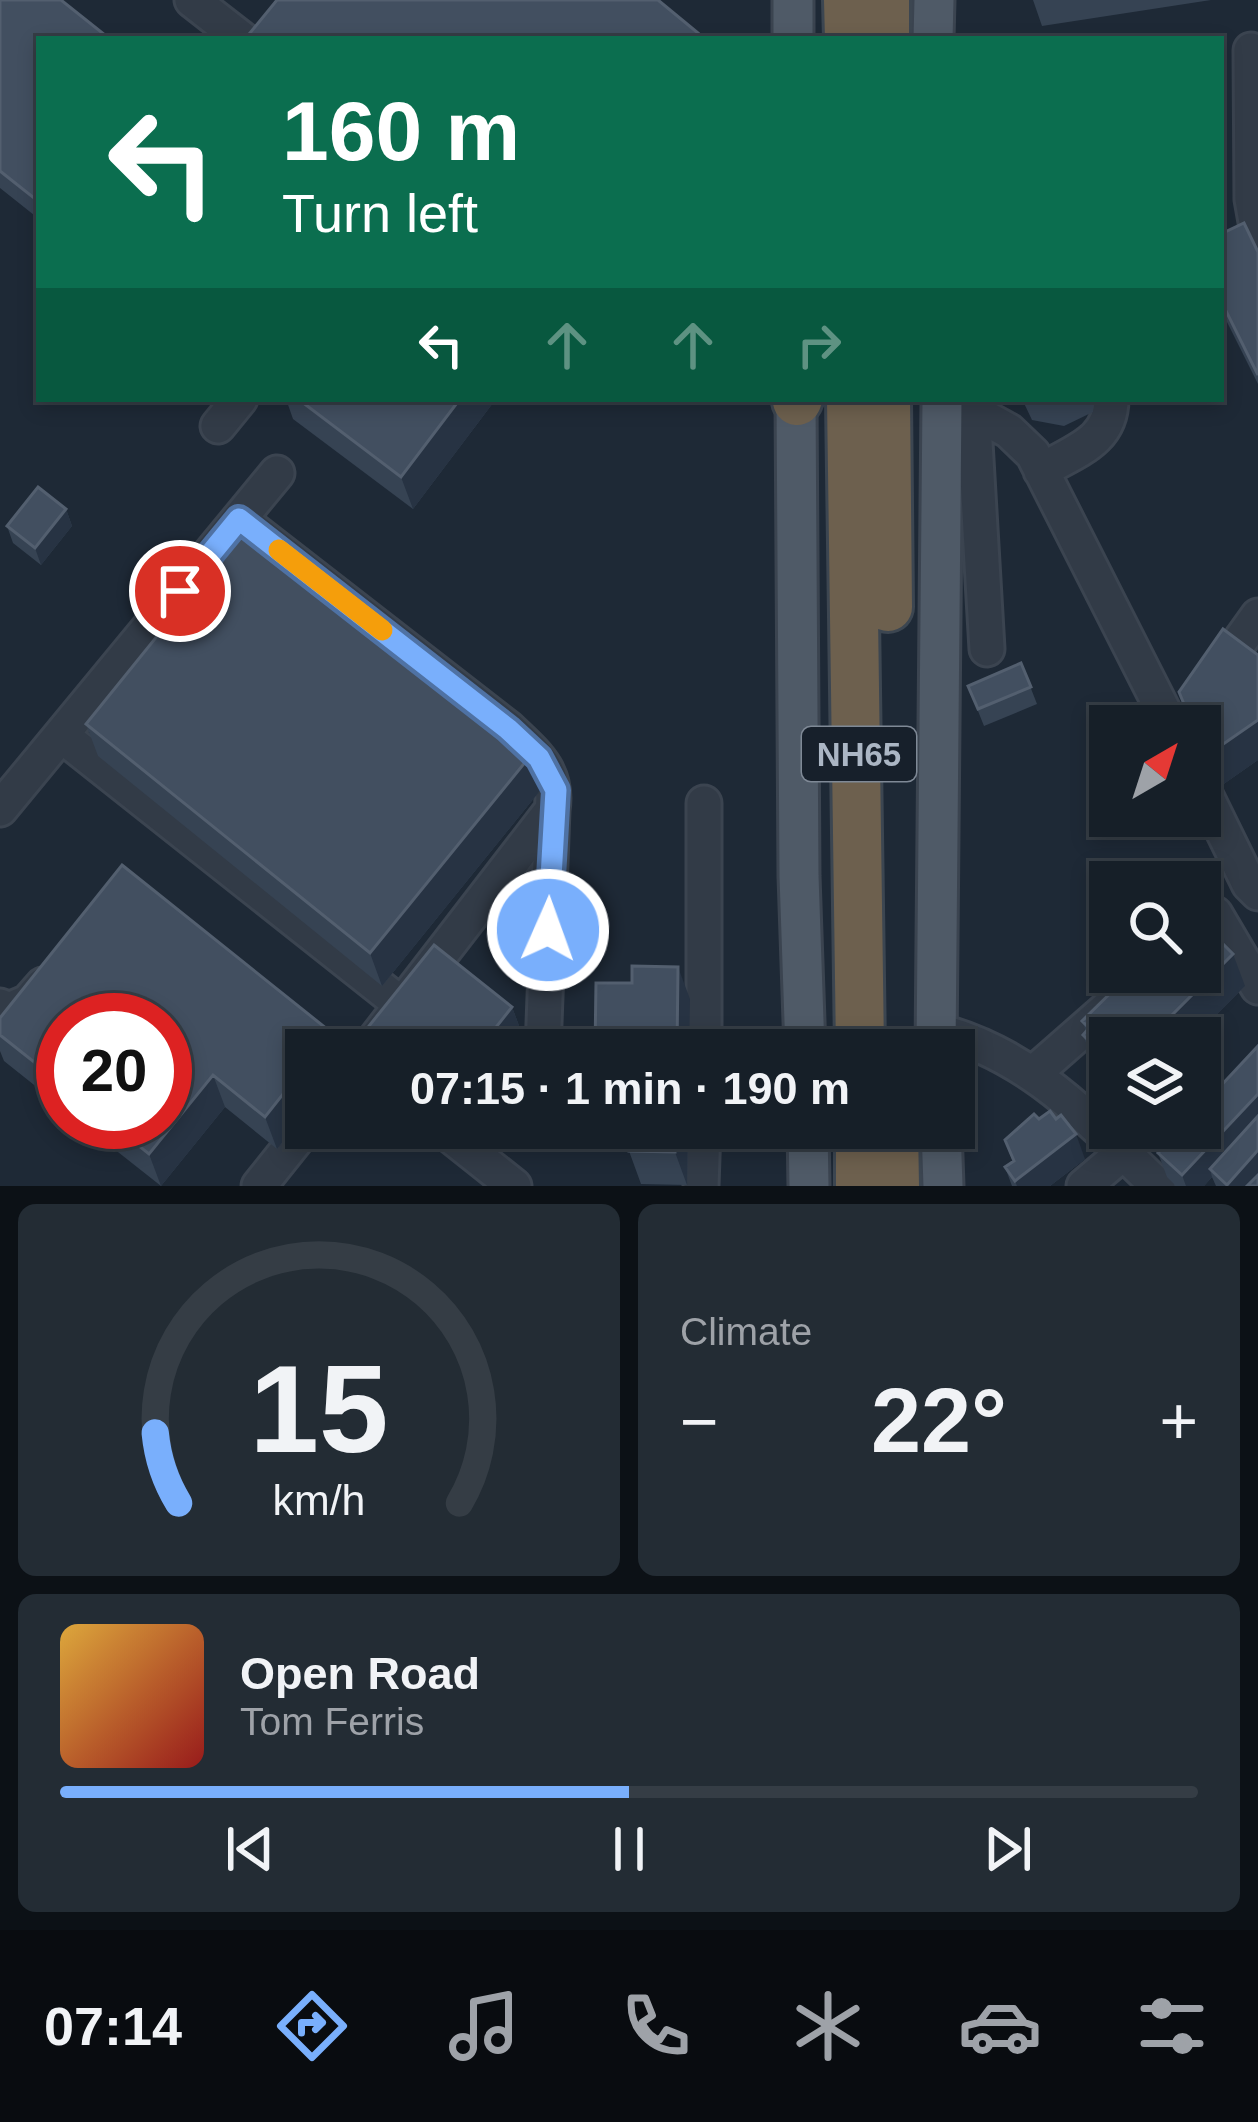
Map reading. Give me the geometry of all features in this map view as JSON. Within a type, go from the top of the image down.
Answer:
[{"type":"highway","points":[[848,0],[848,36]]},
{"type":"highway","points":[[885,0],[885,36]]},
{"type":"highway","name":"NH65","points":[[851,402],[860,1029]]},
{"type":"highway","name":"NH65","points":[[886,402],[921,1029]]},
{"type":"highway","points":[[860,1149],[860,1186]]},
{"type":"highway","points":[[895,1186],[913,1149]]},
{"type":"main road","points":[[793,0],[793,36]]},
{"type":"main road","points":[[933,36],[934,0]]},
{"type":"main road","points":[[797,402],[804,1029]]},
{"type":"main road","points":[[923,1029],[955,402]]},
{"type":"main road","points":[[808,1149],[808,1186]]},
{"type":"main road","points":[[930,1149],[945,1184]]},
{"type":"street","points":[[192,0],[254,35]]},
{"type":"street","points":[[1243,52],[1258,233]]},
{"type":"street","points":[[218,426],[238,402]]},
{"type":"street","points":[[955,402],[1009,430],[1047,467]]},
{"type":"street","points":[[955,402],[987,649]]},
{"type":"street","points":[[1014,402],[1165,705]]},
{"type":"street","points":[[1047,467],[1088,444],[1108,426],[1111,402]]},
{"type":"street","points":[[0,809],[277,472]]},
{"type":"street","points":[[239,519],[508,729],[550,772],[556,790],[544,1029]]},
{"type":"street","points":[[1191,705],[1258,616]]},
{"type":"street","points":[[61,735],[402,1005]]},
{"type":"street","points":[[704,803],[704,1029]]},
{"type":"street","points":[[383,1029],[552,810]]},
{"type":"street","points":[[1221,824],[1254,888],[1221,912]]},
{"type":"street","points":[[1221,938],[1258,987]]},
{"type":"street","points":[[0,1006],[8,1010],[28,1002],[64,958]]},
{"type":"street","points":[[1034,1073],[1125,993]]},
{"type":"street","points":[[975,1049],[1002,1052],[1034,1073],[1158,1186]]},
{"type":"street","points":[[259,1186],[288,1149]]},
{"type":"street","points":[[467,1149],[514,1186]]},
{"type":"street","points":[[701,1186],[703,1149]]},
{"type":"street","points":[[1084,1186],[1123,1153]]},
{"type":"building","points":[[0,0],[61,0],[106,36],[36,36],[36,200],[0,171]]},
{"type":"building","points":[[277,0],[658,0],[698,33],[696,36],[247,36]]},
{"type":"building","points":[[1244,223],[1258,252],[1258,375],[1224,307],[1224,233]]},
{"type":"building","points":[[302,402],[458,402],[401,477]]},
{"type":"building","points":[[38,487],[66,509],[35,548],[7,526]]},
{"type":"building","points":[[247,525],[531,755],[370,953],[86,724]]},
{"type":"building","points":[[1223,629],[1258,655],[1258,720],[1221,746],[1221,705],[1184,705],[1179,692]]},
{"type":"building","points":[[1021,663],[1031,687],[978,709],[968,686]]},
{"type":"building","points":[[122,865],[327,1029],[285,1029],[285,1092],[265,1117],[213,1075],[192,1101],[192,993],[36,993],[36,1064],[0,1035],[0,1018]]},
{"type":"building","points":[[1221,942],[1233,954],[1221,966]]},
{"type":"building","points":[[434,945],[512,1007],[495,1029],[369,1026]]},
{"type":"building","points":[[632,966],[678,967],[677,1029],[595,1029],[596,983],[632,983]]},
{"type":"building","points":[[1111,993],[1194,993],[1170,1017],[1089,1017],[1089,1028],[1082,1021]]},
{"type":"building","points":[[1258,1046],[1258,1094],[1221,1133],[1221,1086]]},
{"type":"building","points":[[1050,1111],[1056,1119],[1061,1115],[1076,1134],[1015,1181],[1005,1167],[1014,1161],[1005,1140],[1034,1114],[1039,1119]]},
{"type":"building","points":[[1258,1116],[1258,1150],[1227,1185],[1210,1169]]},
{"type":"building","points":[[629,1149],[675,1149],[675,1152]]},
{"type":"building","points":[[1162,1149],[1206,1149],[1182,1175],[1158,1153]]},
{"type":"slow traffic","points":[[279,550],[382,630]]},
{"type":"route","points":[[180,591],[239,519],[508,729],[539,758],[556,790],[548,930]]}]
